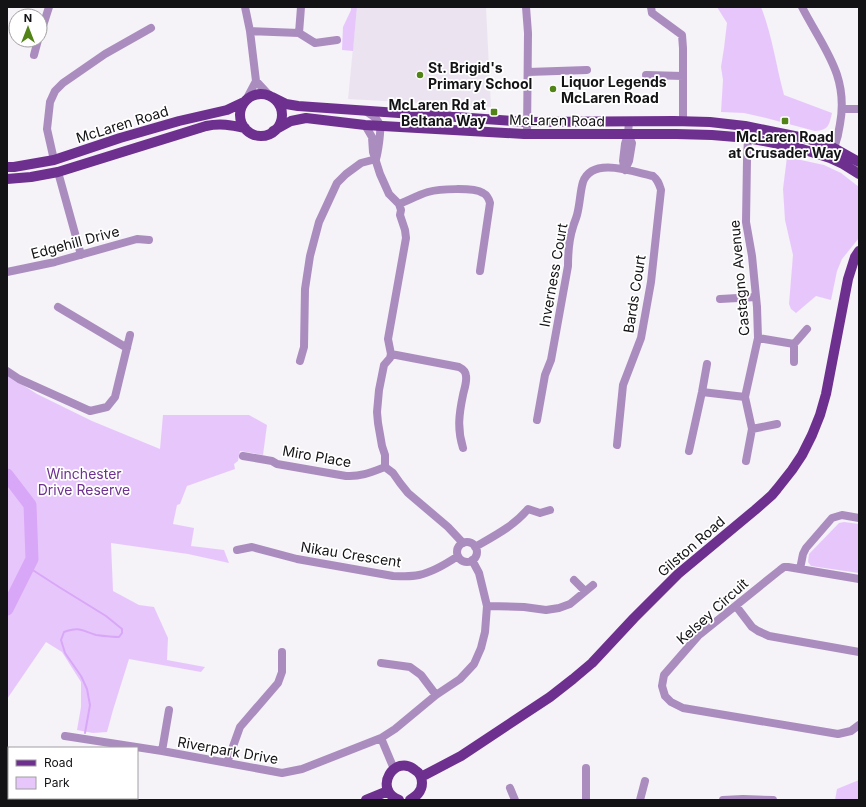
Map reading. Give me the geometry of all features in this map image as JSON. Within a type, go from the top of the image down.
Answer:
[{"type":"main road","points":[[258,94],[270,96],[277,102],[280,108],[281,114],[278,126],[273,131],[263,135],[258,135],[244,128],[241,122],[240,114],[241,108],[246,100],[258,94]]},
{"type":"main road","name":"McLaren Road","points":[[270,96],[286,104],[298,106],[527,122],[683,121],[724,124],[809,139],[834,148],[859,162]]},
{"type":"main road","name":"McLaren Road","points":[[7,167],[54,160],[120,138],[179,121],[227,110],[246,100]]},
{"type":"main road","name":"McLaren Road","points":[[273,131],[291,121],[306,118],[365,125],[527,134],[706,135],[748,138],[818,153],[843,164],[859,174]]},
{"type":"main road","name":"McLaren Road","points":[[7,179],[31,177],[58,172],[202,126],[225,124],[244,128]]},
{"type":"main road","name":"Gilston Road","points":[[421,777],[461,756],[550,697],[573,679],[592,663],[672,580],[755,510],[777,489],[802,455],[820,415],[826,394],[848,278],[855,257],[859,251]]},
{"type":"main road","points":[[399,800],[388,791],[386,781],[390,772],[399,766],[409,766],[418,772],[421,777],[422,786],[416,799]]},
{"type":"main road","points":[[366,800],[388,791]]},
{"type":"street","points":[[245,7],[250,31],[256,81],[246,100]]},
{"type":"street","points":[[299,33],[301,7]]},
{"type":"street","points":[[526,7],[528,33],[527,134]]},
{"type":"street","points":[[651,7],[652,13],[682,35],[683,121]]},
{"type":"street","points":[[802,7],[835,66],[841,86],[842,109],[834,148]]},
{"type":"street","points":[[54,160],[47,128],[50,102],[55,91],[63,83],[105,54],[151,28]]},
{"type":"street","points":[[250,31],[299,33],[315,43],[337,40]]},
{"type":"street","points":[[34,55],[36,48]]},
{"type":"street","points":[[528,72],[587,70]]},
{"type":"street","points":[[646,75],[683,76]]},
{"type":"street","points":[[256,81],[270,96]]},
{"type":"street","points":[[842,109],[859,109]]},
{"type":"street","points":[[367,112],[373,116],[380,126],[376,159]]},
{"type":"street","points":[[625,170],[629,162],[632,143],[628,134],[629,121]]},
{"type":"street","points":[[365,125],[372,137],[373,152],[380,174],[389,194],[399,204],[401,210],[400,215],[406,238],[388,339],[391,354],[390,358],[384,365],[377,404],[377,418],[385,455],[385,467],[393,473],[408,492],[448,527],[463,543]]},
{"type":"street","name":"Castagno Avenue","points":[[746,461],[752,429],[745,397],[758,338],[752,256],[746,222],[748,138]]},
{"type":"street","points":[[300,361],[304,347],[305,289],[310,256],[319,222],[337,183],[361,163],[376,159]]},
{"type":"street","name":"Inverness Court","points":[[537,420],[546,375],[551,360],[568,266],[568,254],[573,226],[577,217],[583,181],[588,174],[596,168],[612,167],[625,170]]},
{"type":"street","name":"Bards Court","points":[[617,445],[623,385],[641,338],[651,282],[661,190],[656,178],[625,170]]},
{"type":"street","points":[[58,172],[81,255]]},
{"type":"street","points":[[399,204],[423,194],[442,190],[470,190],[484,194],[490,203],[480,271]]},
{"type":"street","name":"Edgehill Drive","points":[[7,272],[55,262],[137,239],[149,240]]},
{"type":"street","points":[[720,299],[756,297]]},
{"type":"street","points":[[58,307],[127,348]]},
{"type":"street","points":[[794,362],[794,344],[807,329]]},
{"type":"street","points":[[7,371],[19,379],[90,411],[107,408],[115,397],[130,335]]},
{"type":"street","points":[[758,338],[794,344]]},
{"type":"street","points":[[391,354],[459,366],[464,370],[466,377],[459,426],[463,448]]},
{"type":"street","points":[[689,451],[707,364]]},
{"type":"street","points":[[702,392],[745,397]]},
{"type":"street","points":[[752,429],[777,424]]},
{"type":"street","name":"Miro Place","points":[[243,456],[272,461],[277,464],[346,476],[360,476],[385,467]]},
{"type":"street","points":[[475,547],[515,523],[528,509],[540,513],[550,510]]},
{"type":"street","points":[[800,569],[803,554],[806,548],[832,518],[842,515],[859,518]]},
{"type":"street","points":[[463,543],[471,543],[475,547],[477,553],[472,560],[463,560],[458,556],[458,548],[460,544],[463,543]]},
{"type":"street","name":"Nikau Crescent","points":[[237,550],[252,548],[297,559],[393,576],[420,575],[439,568],[458,556]]},
{"type":"street","name":"Riverpark Drive","points":[[138,748],[282,773],[302,769],[381,738],[395,729],[436,695],[460,679],[474,664],[481,648],[485,632],[487,606],[479,573],[472,560]]},
{"type":"street","name":"Kelsey Circuit","points":[[859,579],[784,567],[698,636],[664,675],[662,686],[665,696],[670,702],[683,708],[838,734],[851,731],[859,725]]},
{"type":"street","points":[[574,580],[585,591]]},
{"type":"street","points":[[487,606],[524,607],[546,610],[559,608],[570,604],[593,585]]},
{"type":"street","points":[[736,606],[752,627],[763,634],[859,652]]},
{"type":"street","points":[[226,763],[240,727],[278,683],[282,672],[282,652]]},
{"type":"street","points":[[381,663],[410,667],[421,676],[436,695]]},
{"type":"street","points":[[162,752],[169,710]]},
{"type":"street","name":"Riverpark Drive","points":[[65,736],[132,747]]},
{"type":"street","points":[[381,738],[394,769]]},
{"type":"street","points":[[586,768],[586,800]]},
{"type":"street","points":[[640,800],[645,781]]},
{"type":"street","points":[[510,788],[515,800]]},
{"type":"street","points":[[723,800],[744,798],[773,800]]},
{"type":"shaded area","name":"St. Brigid's Primary School","points":[[357,7],[486,7],[491,107],[348,99]]},
{"type":"green space","points":[[351,7],[357,7],[353,51],[342,50],[343,27]]},
{"type":"green space","points":[[717,7],[761,7],[771,39],[784,95],[832,113],[829,124],[826,128],[815,131],[744,113],[721,112],[723,80],[721,67],[727,23]]},
{"type":"green space","points":[[787,157],[824,165],[841,173],[859,187],[859,238],[842,259],[837,271],[831,300],[816,296],[796,313],[791,309],[789,304],[793,255],[785,220],[783,189]]},
{"type":"green space","name":"Winchester Drive Reserve","points":[[7,375],[37,394],[92,421],[160,449],[163,415],[249,415],[267,425],[263,455],[240,451],[238,461],[234,464],[235,469],[187,486],[180,504],[177,505],[173,524],[194,528],[191,546],[224,550],[229,563],[188,554],[111,543],[113,591],[139,605],[154,607],[168,638],[167,660],[205,667],[201,672],[129,659],[107,732],[93,733],[77,730],[81,707],[81,682],[62,652],[46,642],[7,699],[7,483],[28,503],[7,470]]},
{"type":"green space","points":[[844,522],[859,524],[859,573],[811,566],[808,562],[809,554],[839,523]]},
{"type":"green space","points":[[859,780],[859,800],[835,800],[837,789]]},
{"type":"waterway","points":[[7,475],[30,505],[32,559],[7,609]]},
{"type":"waterway","points":[[28,567],[106,616],[122,629],[122,633],[119,637],[96,635],[74,629],[64,632],[61,640],[65,653],[81,676],[87,689],[90,705],[85,733]]},
{"type":"place","name":"St. Brigid's Primary School","points":[[420,75]]},
{"type":"place","name":"Liquor Legends McLaren Road","points":[[553,89]]},
{"type":"place","name":"McLaren Rd at Beltana Way","points":[[494,112]]},
{"type":"place","name":"McLaren Road at Crusader Way","points":[[785,121]]}]
